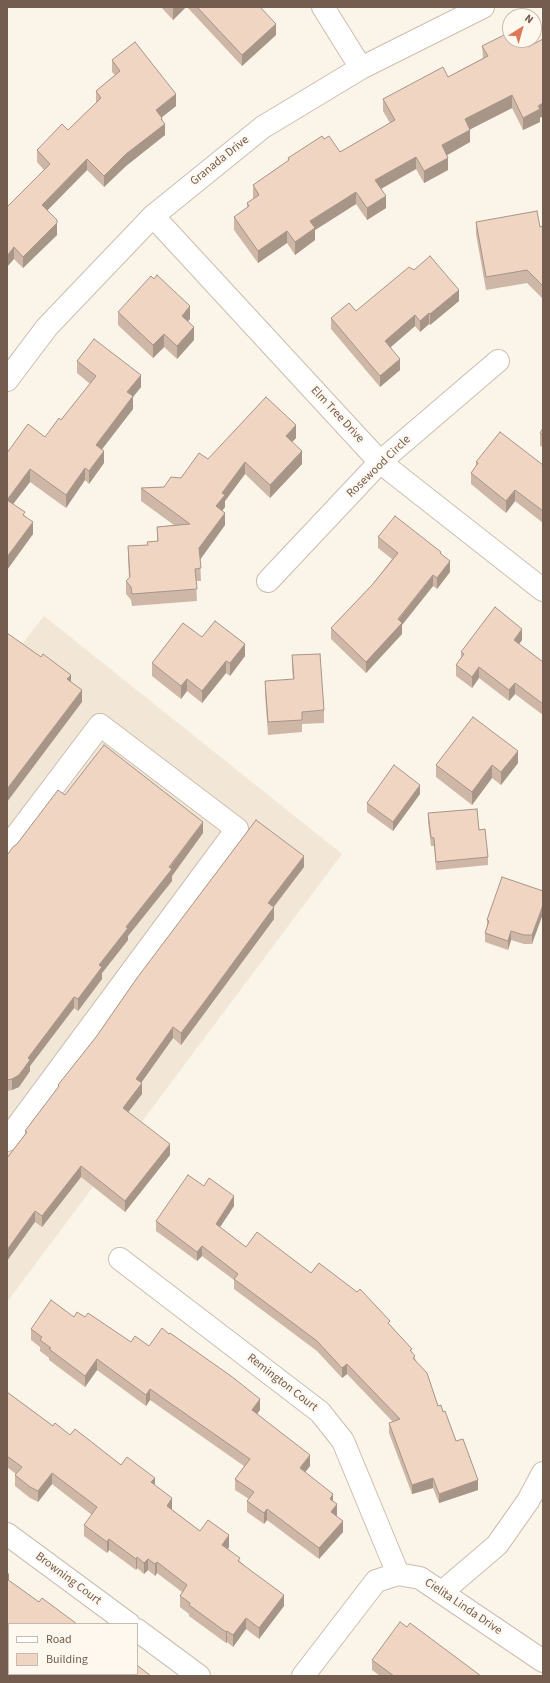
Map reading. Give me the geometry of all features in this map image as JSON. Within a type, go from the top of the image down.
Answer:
[{"type":"street","points":[[323,7],[361,68]]},
{"type":"street","name":"Granada Drive","points":[[7,380],[47,327],[153,216],[262,127],[361,68],[483,7]]},
{"type":"street","name":"Elm Tree Drive","points":[[153,216],[380,462],[543,590]]},
{"type":"street","name":"Rosewood Circle","points":[[268,581],[380,462],[498,361]]},
{"type":"street","points":[[7,848],[100,725],[237,829],[7,1140]]},
{"type":"street","name":"Remington Court","points":[[120,1259],[320,1412],[343,1441],[398,1574]]},
{"type":"street","points":[[442,1592],[497,1545],[528,1501],[543,1473]]},
{"type":"street","name":"Browning Court","points":[[7,1534],[128,1623]]},
{"type":"street","name":"Cielita Linda Drive","points":[[303,1676],[376,1581],[398,1574],[420,1578],[543,1661]]},
{"type":"street","points":[[138,1631],[199,1676]]},
{"type":"shaded area","points":[[44,616],[342,854],[7,1302],[7,664]]},
{"type":"building","points":[[197,7],[260,7],[276,24],[242,55]]},
{"type":"building","points":[[502,36],[502,48],[542,48],[543,39],[543,103],[538,106],[540,109],[523,118],[512,95],[465,119],[470,130],[442,145],[448,158],[424,171],[416,157],[375,180],[386,196],[367,208],[356,192],[310,221],[315,228],[295,242],[287,231],[258,251],[234,217],[249,206],[247,203],[259,195],[253,185],[289,160],[288,158],[322,136],[324,139],[329,136],[340,152],[395,120],[383,99],[443,67],[448,77],[488,56],[482,46]]},
{"type":"building","points":[[135,42],[176,94],[156,110],[165,124],[126,154],[104,176],[87,159],[42,205],[57,220],[57,223],[23,257],[14,247],[7,256],[7,207],[50,164],[37,150],[62,124],[68,130],[101,98],[96,91],[120,71],[112,60]]},
{"type":"building","points":[[537,211],[540,227],[543,226],[543,286],[527,270],[486,277],[476,222]]},
{"type":"building","points":[[430,256],[459,290],[420,321],[415,315],[385,341],[400,359],[380,376],[331,318],[349,303],[356,311],[409,267],[414,270]]},
{"type":"building","points":[[157,275],[190,306],[182,316],[194,327],[177,346],[164,334],[153,345],[118,312],[151,276],[154,279]]},
{"type":"building","points":[[94,339],[141,375],[127,392],[133,396],[96,445],[104,451],[89,471],[85,468],[66,495],[30,469],[7,500],[7,453],[28,424],[45,437],[59,418],[61,420],[96,376],[77,361]]},
{"type":"building","points":[[266,397],[296,425],[286,436],[302,451],[270,485],[245,462],[222,493],[225,495],[216,506],[225,513],[199,548],[201,568],[195,569],[197,589],[132,594],[131,587],[126,581],[130,577],[128,546],[148,545],[147,542],[158,541],[157,527],[190,524],[141,488],[164,487],[171,477],[181,478],[199,453],[208,459]]},
{"type":"building","points":[[543,428],[543,435],[540,433]]},
{"type":"building","points":[[500,432],[543,465],[543,511],[515,490],[506,501],[471,473],[478,463],[476,462]]},
{"type":"building","points":[[7,500],[25,512],[23,515],[33,522],[7,557]]},
{"type":"building","points":[[395,516],[441,552],[440,553],[450,561],[437,578],[433,575],[398,619],[402,623],[366,662],[331,628],[372,585],[398,553],[378,537]]},
{"type":"building","points":[[495,607],[522,629],[514,640],[543,662],[543,704],[515,683],[509,690],[479,667],[472,677],[456,665],[464,654],[461,652]]},
{"type":"building","points":[[215,621],[245,644],[230,663],[226,661],[202,691],[187,679],[181,686],[152,663],[183,623],[202,637]]},
{"type":"building","points":[[7,633],[41,657],[43,654],[71,675],[67,679],[82,690],[7,789]]},
{"type":"building","points":[[320,654],[324,710],[302,712],[302,720],[268,722],[265,681],[294,679],[292,655]]},
{"type":"building","points":[[473,717],[518,751],[501,772],[492,765],[472,792],[436,765]]},
{"type":"building","points":[[104,745],[203,822],[169,867],[172,869],[126,927],[128,928],[99,965],[102,967],[78,999],[74,997],[28,1058],[30,1060],[19,1075],[7,1080],[7,855],[58,790],[65,795]]},
{"type":"building","points":[[394,765],[420,785],[393,822],[367,803]]},
{"type":"building","points":[[477,809],[479,830],[485,829],[488,857],[436,862],[434,838],[431,837],[428,813]]},
{"type":"building","points":[[256,820],[304,856],[268,903],[274,907],[181,1033],[173,1027],[136,1079],[142,1083],[123,1108],[170,1144],[125,1201],[81,1166],[42,1216],[35,1211],[7,1250],[7,1158],[27,1132],[25,1131],[59,1086],[58,1085],[96,1037],[137,978]]},
{"type":"building","points":[[502,877],[543,891],[543,905],[532,935],[524,935],[511,931],[508,941],[485,933],[489,921],[487,920]]},
{"type":"building","points":[[188,1175],[204,1186],[209,1178],[234,1196],[216,1224],[246,1247],[257,1232],[311,1273],[319,1263],[357,1292],[360,1289],[390,1321],[388,1323],[412,1349],[410,1350],[415,1356],[413,1358],[427,1373],[438,1406],[441,1405],[443,1412],[445,1411],[456,1441],[463,1439],[478,1480],[439,1494],[433,1478],[412,1485],[389,1423],[400,1419],[347,1364],[342,1368],[317,1341],[234,1279],[238,1274],[202,1246],[197,1252],[156,1221]]},
{"type":"building","points":[[51,1300],[74,1317],[77,1312],[85,1317],[88,1313],[131,1342],[135,1336],[149,1346],[162,1328],[231,1376],[260,1399],[252,1410],[310,1455],[300,1468],[333,1494],[330,1499],[337,1504],[331,1512],[343,1521],[319,1548],[267,1509],[264,1513],[247,1501],[254,1492],[235,1479],[250,1459],[150,1389],[146,1395],[97,1359],[85,1376],[49,1349],[51,1348],[40,1340],[42,1337],[31,1329]]},
{"type":"building","points":[[7,1392],[53,1426],[55,1423],[70,1435],[75,1429],[121,1465],[127,1457],[155,1478],[151,1482],[172,1498],[167,1506],[200,1531],[208,1520],[229,1535],[222,1545],[240,1558],[238,1561],[284,1595],[259,1628],[246,1618],[233,1635],[227,1631],[226,1632],[189,1605],[190,1603],[180,1596],[187,1585],[157,1562],[155,1564],[148,1559],[144,1563],[137,1557],[136,1559],[109,1539],[107,1542],[84,1525],[97,1507],[52,1473],[38,1491],[30,1487],[15,1475],[22,1467],[7,1456]]},
{"type":"building","points":[[7,1579],[39,1602],[42,1598],[76,1623],[8,1623],[8,1651]]},
{"type":"building","points":[[400,1622],[407,1627],[410,1623],[481,1676],[394,1676],[372,1660]]},
{"type":"building","points":[[138,1666],[151,1676],[42,1675],[138,1675]]}]
